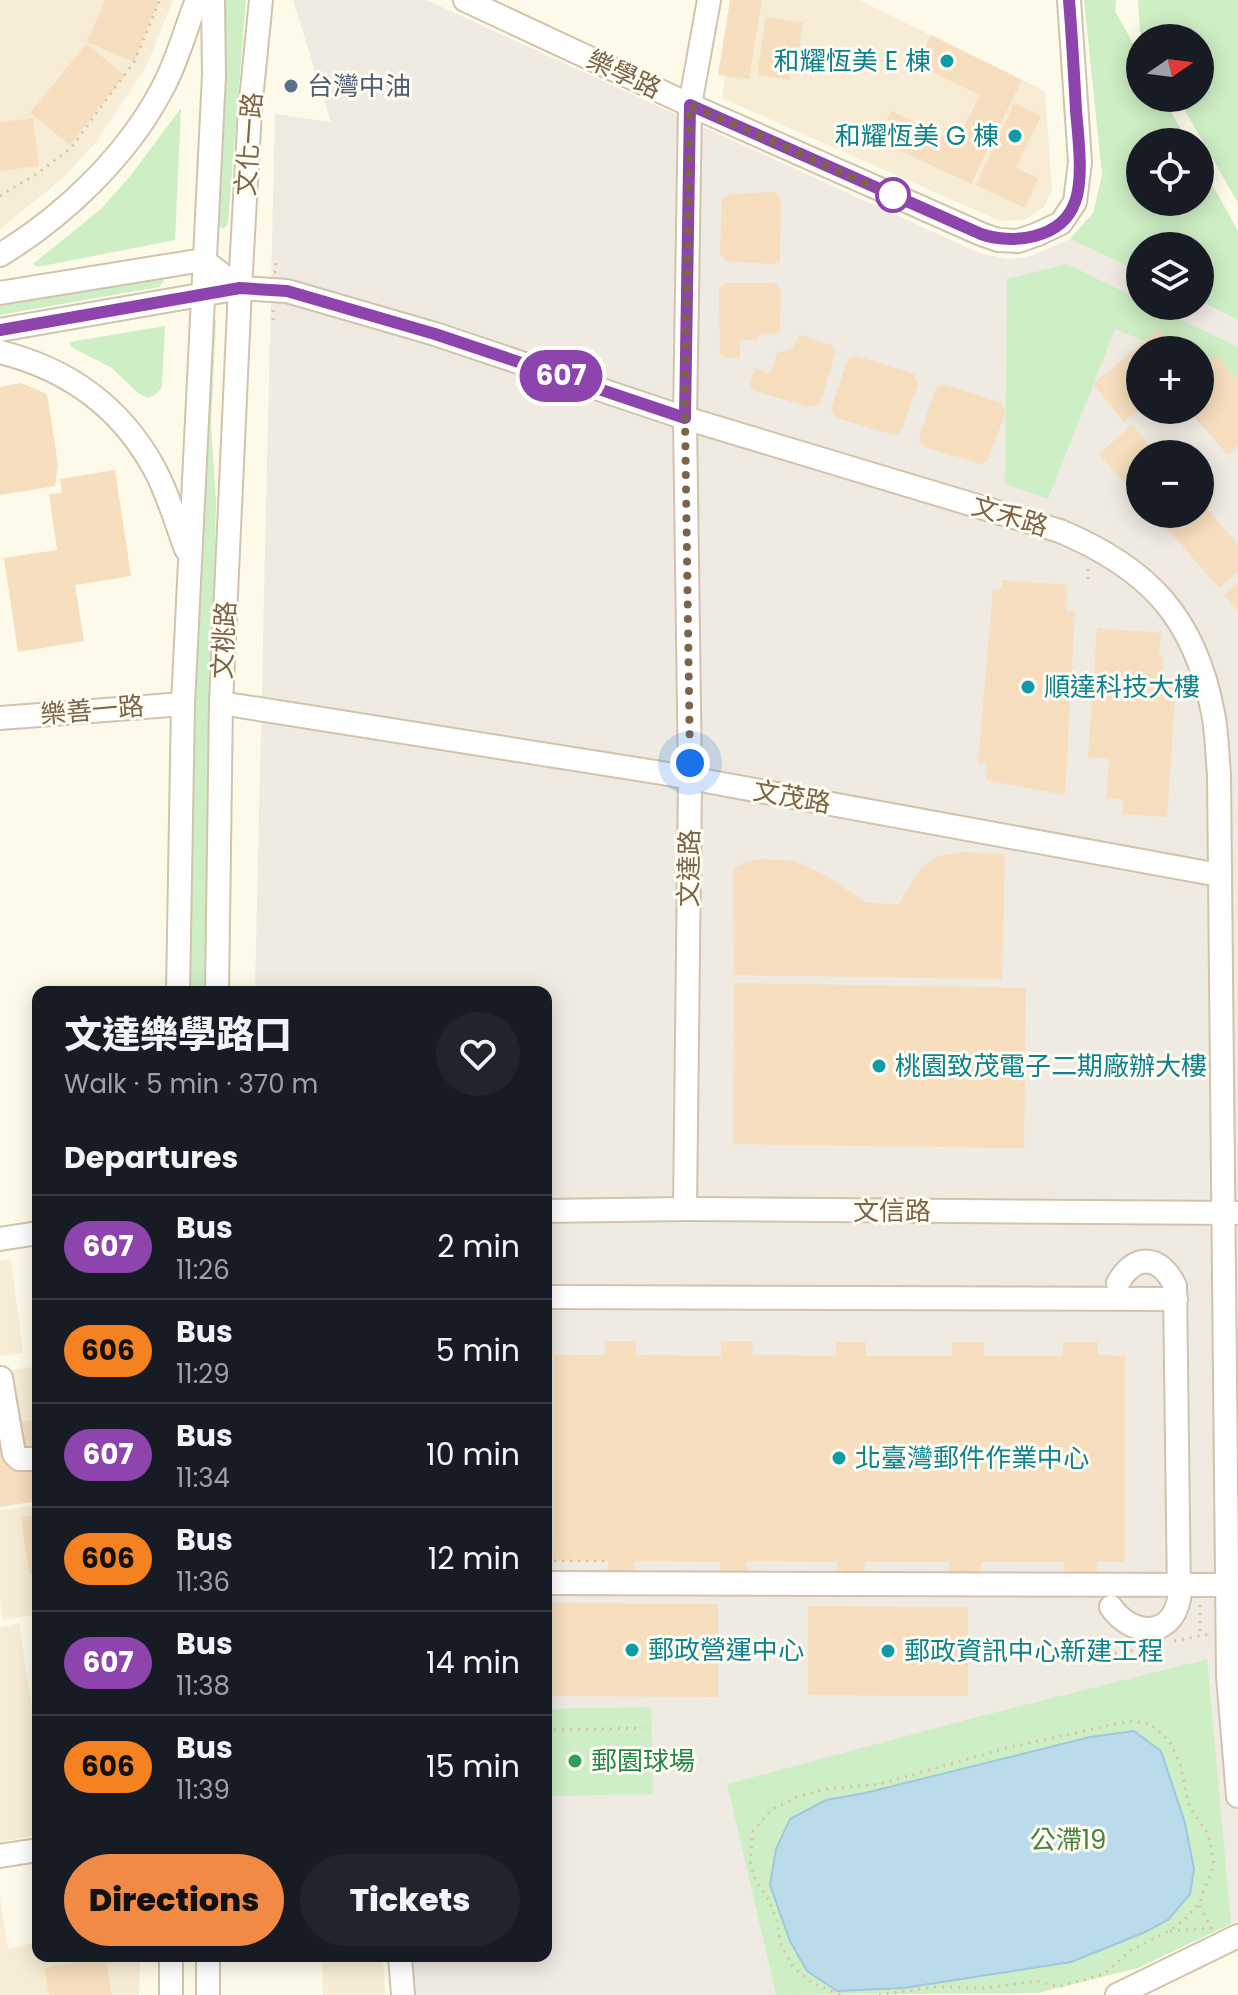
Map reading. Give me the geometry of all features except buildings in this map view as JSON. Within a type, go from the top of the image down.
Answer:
[{"type":"street","points":[[0,255],[29,238],[66,208],[121,149],[162,91],[197,0]]},
{"type":"street","name":"文化一路","points":[[202,294],[214,75],[213,0]]},
{"type":"street","name":"文化一路","points":[[240,288],[250,110],[261,0]]},
{"type":"street","name":"樂學路","points":[[465,0],[491,6],[690,105],[981,234],[998,240],[1018,241],[1061,223],[1075,202],[1080,162],[1069,0]]},
{"type":"street","name":"文達路","points":[[685,1209],[690,779],[685,418],[690,105],[709,0]]},
{"type":"street","points":[[0,293],[203,260],[240,288]]},
{"type":"street","points":[[0,330],[240,288]]},
{"type":"street","name":"文禾路","points":[[240,288],[287,291],[435,334],[685,418],[1060,531],[1096,546],[1134,571],[1178,616],[1200,661],[1213,714],[1216,744],[1230,1213],[1228,1585],[1238,1796]]},
{"type":"street","name":"文桃路","points":[[217,986],[221,703],[240,288]]},
{"type":"street","name":"文桃路","points":[[178,986],[183,704],[202,294]]},
{"type":"street","points":[[0,352],[28,359],[86,388],[126,426],[154,469],[189,557]]},
{"type":"street","name":"文茂路","points":[[221,703],[690,779],[1219,875]]},
{"type":"street","name":"樂善一路","points":[[0,718],[183,704]]},
{"type":"street","name":"文信路","points":[[552,1211],[1230,1213]]},
{"type":"street","points":[[0,1239],[32,1234]]},
{"type":"street","points":[[1111,1607],[1131,1627],[1155,1628],[1166,1623],[1177,1608],[1179,1586],[1175,1286],[1170,1274],[1160,1265],[1148,1261],[1137,1262],[1125,1271],[1118,1283]]},
{"type":"street","points":[[552,1297],[1176,1299]]},
{"type":"street","points":[[1,1378],[14,1454],[19,1459],[32,1459]]},
{"type":"street","points":[[552,1583],[1228,1585]]},
{"type":"street","points":[[0,1856],[32,1851]]},
{"type":"street","points":[[1117,1995],[1238,1936]]},
{"type":"street","points":[[171,1962],[171,1995]]},
{"type":"street","points":[[208,1962],[208,1995]]},
{"type":"street","points":[[400,1962],[403,1995]]},
{"type":"path","points":[[0,196],[71,148],[134,62],[160,0]]},
{"type":"path","points":[[1088,562],[1088,579]]},
{"type":"path","points":[[552,1561],[608,1561]]},
{"type":"path","points":[[1200,1601],[1200,1636]]},
{"type":"path","points":[[1174,1641],[1210,1634]]},
{"type":"path","points":[[1011,1656],[1120,1653],[1147,1647]]},
{"type":"path","points":[[840,1995],[811,1982],[793,1967],[781,1944],[773,1910],[754,1877],[750,1861],[753,1831],[771,1810],[799,1796],[827,1789],[880,1784],[1006,1748],[1130,1721],[1151,1724],[1169,1741],[1180,1763],[1189,1806],[1208,1834],[1214,1864],[1199,1904],[1169,1931],[1131,1950],[1104,1974],[1058,1987],[1038,1981],[984,1988],[934,1987],[879,1995]]},
{"type":"path","points":[[552,1730],[643,1728]]},
{"type":"path","points":[[1169,1931],[1211,1928],[1199,1904]]},
{"type":"shaded area","points":[[0,0],[173,0],[147,65],[96,142],[63,178],[0,229]]},
{"type":"shaded area","points":[[293,0],[426,0],[979,253],[1006,259],[1029,257],[1070,239],[1126,265],[1126,320],[1214,320],[1214,308],[1238,320],[1238,1921],[1231,1924],[1206,1659],[727,1784],[776,1995],[412,1995],[410,1962],[552,1962],[552,986],[255,986],[275,114],[331,122]]},
{"type":"shaded area","points":[[736,0],[859,0],[1045,91],[1052,190],[1044,207],[1024,220],[1000,221],[722,98]]},
{"type":"shaded area","points":[[11,1259],[23,1353],[0,1356],[0,1261]]},
{"type":"shaded area","points":[[32,1367],[32,1476],[0,1372]]},
{"type":"shaded area","points":[[32,1506],[32,1615],[3,1620],[0,1601],[0,1510]]},
{"type":"shaded area","points":[[19,1623],[32,1711],[32,1836],[0,1842],[0,1627]]},
{"type":"shaded area","points":[[0,1898],[8,1949],[32,1943],[32,1962],[140,1962],[139,1995],[0,1995]]},
{"type":"shaded area","points":[[322,1962],[383,1962],[385,1995],[323,1995]]},
{"type":"green space","points":[[221,0],[246,0],[228,223],[224,229],[218,225],[223,72]]},
{"type":"green space","points":[[1084,0],[1116,0],[1115,11],[1126,31],[1126,112],[1171,112],[1180,128],[1126,128],[1126,216],[1214,216],[1214,188],[1238,231],[1238,320],[1214,308],[1214,232],[1126,232],[1126,265],[1070,239],[1093,213],[1102,175]]},
{"type":"green space","points":[[1138,0],[1238,0],[1238,203],[1214,161],[1214,128],[1195,128],[1186,112],[1214,112],[1214,24],[1140,24]]},
{"type":"green space","points":[[181,108],[175,240],[37,267],[33,264],[101,209],[131,175]]},
{"type":"green space","points":[[1067,264],[1126,293],[1126,320],[1182,320],[1238,347],[1238,380],[1214,370],[1214,336],[1132,336],[1115,329],[1048,499],[1005,484],[1007,279]]},
{"type":"green space","points":[[162,276],[164,281],[159,287],[0,315],[0,303]]},
{"type":"green space","points":[[211,319],[216,321],[211,426],[216,501],[205,986],[187,986],[187,826]]},
{"type":"green space","points":[[165,326],[162,387],[147,398],[112,368],[71,347],[70,342]]},
{"type":"green space","name":"公滯19","points":[[1207,1659],[1231,1924],[1138,1968],[1038,1993],[776,1995],[727,1784]]},
{"type":"green space","points":[[651,1707],[653,1794],[552,1796],[552,1709]]},
{"type":"water","name":"公滯19","points":[[1134,1731],[1161,1751],[1185,1823],[1194,1869],[1190,1894],[1168,1920],[1071,1962],[904,1988],[837,1991],[807,1971],[790,1941],[770,1885],[776,1849],[790,1819],[826,1800],[1090,1737]]},
{"type":"bus line","name":"607","points":[[0,330],[240,288],[287,291],[435,334],[685,418],[690,105],[981,234],[998,240],[1018,241],[1061,223],[1075,202],[1080,162],[1069,0]]},
{"type":"place","name":"和耀恆美 E 棟","points":[[947,61]]},
{"type":"place","name":"台灣中油","points":[[291,86]]},
{"type":"place","name":"和耀恆美 G 棟","points":[[1015,136]]},
{"type":"place","name":"順達科技大樓","points":[[1028,687]]},
{"type":"place","name":"桃園致茂電子二期廠辦大樓","points":[[879,1066]]},
{"type":"place","name":"北臺灣郵件作業中心","points":[[839,1458]]},
{"type":"place","name":"郵政營運中心","points":[[632,1650]]},
{"type":"place","name":"郵政資訊中心新建工程","points":[[888,1651]]},
{"type":"place","name":"郵園球場","points":[[575,1761]]},
{"type":"route","points":[[690,763],[685,418],[690,105],[893,195]]}]
